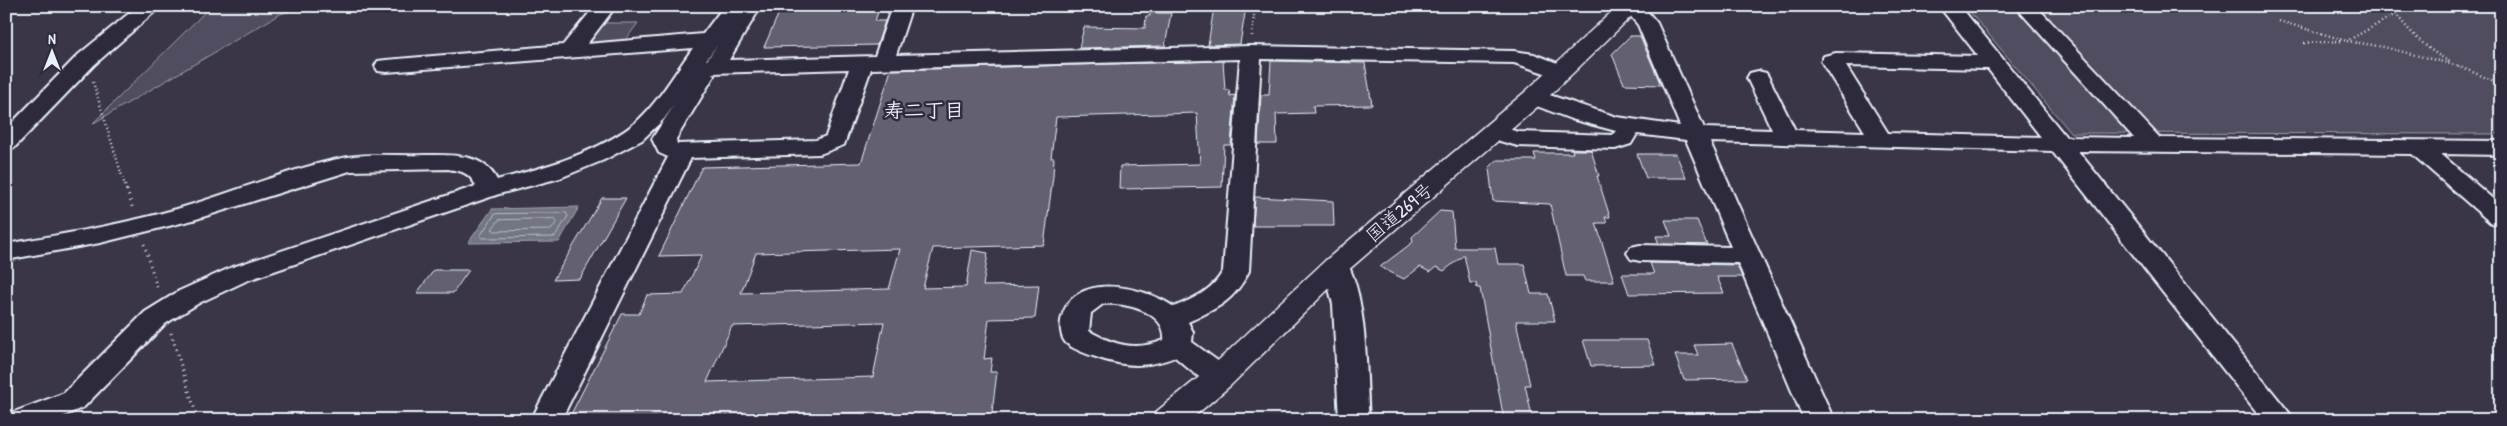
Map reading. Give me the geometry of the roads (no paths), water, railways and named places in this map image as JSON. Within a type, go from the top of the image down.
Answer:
[{"type":"highway","name":"国道269号","points":[[1168,420],[1220,377],[1336,266],[1534,97],[1632,6]]},
{"type":"street","points":[[6,143],[86,60],[151,6]]},
{"type":"street","points":[[570,51],[606,6]]},
{"type":"street","points":[[734,6],[710,40],[703,78],[664,139],[667,148],[683,150],[820,147],[836,140],[872,62],[902,6]]},
{"type":"street","points":[[25,420],[74,400],[155,318],[189,296],[239,274],[490,189],[551,172],[596,155],[634,135],[704,66],[751,6]]},
{"type":"street","points":[[1632,6],[1647,23],[1819,420]]},
{"type":"street","points":[[1949,6],[2280,420]]},
{"type":"street","points":[[2025,6],[2154,144]]},
{"type":"street","points":[[386,66],[710,40]]},
{"type":"street","points":[[704,66],[1251,52],[1514,57],[1526,59],[1560,72]]},
{"type":"street","points":[[1172,318],[1214,299],[1230,287],[1236,271],[1251,52]]},
{"type":"street","points":[[1881,140],[1832,62],[1836,59],[1995,63]]},
{"type":"street","points":[[1758,78],[1787,138]]},
{"type":"street","points":[[1534,97],[1579,114],[1630,126],[1697,135],[2059,144],[2418,147],[2496,151]]},
{"type":"street","points":[[1493,132],[1518,139],[1615,142],[1623,139],[1630,126]]},
{"type":"street","points":[[2418,147],[2501,219]]},
{"type":"street","points":[[546,420],[683,150]]},
{"type":"street","points":[[6,252],[100,235],[184,215],[320,171],[350,164],[448,162],[470,166],[482,173],[490,189]]},
{"type":"street","points":[[1640,253],[1748,254]]},
{"type":"street","points":[[1336,266],[1347,304],[1354,420]]},
{"type":"street","points":[[1115,294],[1145,301],[1172,318],[1179,332],[1178,345],[1148,356],[1120,354],[1088,344],[1076,336],[1075,320],[1081,308],[1098,296],[1115,294]]},
{"type":"street","points":[[1178,345],[1220,377]]},
{"type":"water","points":[[579,207],[559,242],[468,243],[492,209]]},
{"type":"district","name":"寿二丁目","points":[[924,110]]}]
